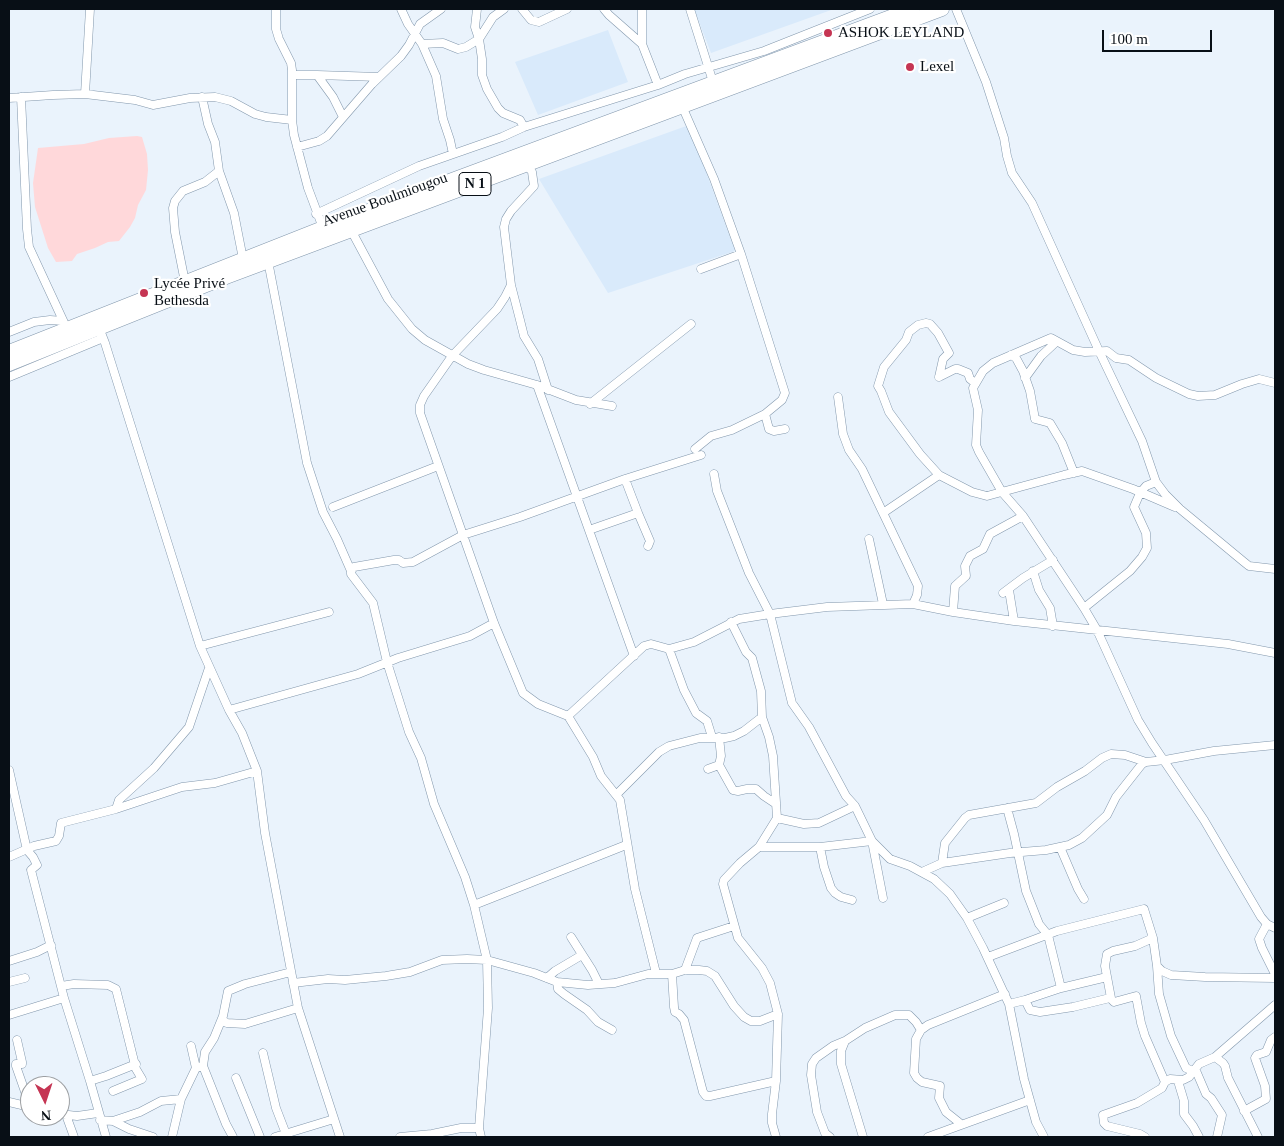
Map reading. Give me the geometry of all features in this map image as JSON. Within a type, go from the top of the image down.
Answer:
[{"type":"highway","name":"Avenue Boulmiougou","points":[[9,352],[65,325],[99,328],[185,282],[243,259],[912,9]]},
{"type":"highway","name":"Avenue Boulmiougou","points":[[9,364],[351,230],[942,9]]},
{"type":"street","points":[[85,94],[90,9]]},
{"type":"street","points":[[276,9],[276,29],[291,63],[292,120],[297,147],[316,214],[323,228]]},
{"type":"street","points":[[401,9],[408,24],[422,44],[436,76],[441,112],[453,154]]},
{"type":"street","points":[[297,147],[324,139],[379,77],[401,56],[420,24],[441,9]]},
{"type":"street","points":[[477,9],[475,27],[482,59],[482,75],[487,89],[502,113],[520,120],[524,127]]},
{"type":"street","points":[[422,44],[443,43],[458,49],[463,48],[478,38],[493,17],[504,9]]},
{"type":"street","points":[[522,9],[527,17],[535,22],[539,22],[555,12],[567,9]]},
{"type":"street","points":[[604,9],[642,44]]},
{"type":"street","points":[[642,9],[642,44],[658,85]]},
{"type":"street","points":[[690,9],[713,82]]},
{"type":"street","points":[[316,214],[419,166],[502,137],[524,127],[658,85],[709,66],[773,48],[870,9]]},
{"type":"street","points":[[956,9],[986,82],[1004,138],[1006,156],[1012,173],[1032,203],[1142,441],[1156,482],[1180,509],[1249,566],[1275,569]]},
{"type":"street","points":[[292,75],[379,77]]},
{"type":"street","points":[[317,75],[334,97],[343,117]]},
{"type":"street","points":[[9,98],[85,94],[135,100],[153,105],[202,97],[224,98],[266,118],[292,120]]},
{"type":"street","points":[[21,97],[29,247],[65,325]]},
{"type":"street","points":[[202,97],[208,124],[215,142],[219,162],[218,171],[234,213],[243,259]]},
{"type":"street","points":[[351,571],[354,567],[394,560],[399,560],[402,563],[413,562],[463,535],[520,517],[698,452],[711,436],[732,430],[765,414],[782,400],[785,393],[741,254],[714,178],[682,106]]},
{"type":"street","points":[[527,165],[532,172],[534,186],[511,211],[504,227],[510,285],[524,336],[538,359],[548,390]]},
{"type":"street","points":[[185,282],[173,219],[174,201],[183,191],[205,182],[218,171]]},
{"type":"street","points":[[351,230],[379,285],[398,313],[425,340],[452,356],[484,370],[537,385],[590,404],[612,406]]},
{"type":"street","points":[[701,269],[741,254]]},
{"type":"street","points":[[268,262],[307,463],[322,512],[337,539],[351,571],[372,603],[409,732],[421,758],[434,804],[465,877],[474,904],[487,960],[488,1008],[479,1128],[481,1137]]},
{"type":"street","points":[[510,285],[506,297],[497,309],[452,356],[424,396],[420,405],[422,424],[494,623],[523,693],[538,704],[568,716],[593,757],[601,776],[617,794],[623,809],[626,845],[656,973]]},
{"type":"street","points":[[9,332],[34,322],[50,320],[65,325]]},
{"type":"street","points":[[975,383],[970,379],[968,373],[958,369],[939,377],[943,359],[949,353],[938,333],[930,324],[926,323],[918,325],[909,332],[906,340],[884,367],[878,386],[889,412],[920,454],[939,475],[979,495],[987,496],[1082,472],[1132,489],[1180,509]]},
{"type":"street","points":[[590,404],[691,324]]},
{"type":"street","points":[[9,377],[99,328],[200,646],[229,710],[242,733],[257,771],[265,833],[298,1008],[340,1137]]},
{"type":"street","points":[[1275,383],[1260,379],[1215,395],[1198,396],[1175,388],[1129,360],[1116,358],[1107,351],[1085,352],[1073,350],[1051,338],[993,363],[983,371],[973,388],[978,410],[976,445],[979,452],[1002,492],[1023,516],[1084,608],[1097,630],[1138,720],[1204,820],[1260,917],[1267,924],[1275,928]]},
{"type":"street","points":[[1025,378],[1041,356],[1058,342]]},
{"type":"street","points":[[1011,355],[1016,358],[1030,391],[1035,419],[1050,423],[1066,452],[1074,473]]},
{"type":"street","points":[[537,385],[634,656]]},
{"type":"street","points":[[838,397],[843,434],[848,450],[862,469],[918,586],[913,604]]},
{"type":"street","points":[[765,414],[771,431],[785,429]]},
{"type":"street","points":[[333,507],[438,466]]},
{"type":"street","points":[[714,474],[717,491],[750,573],[770,614],[792,704],[809,727],[846,796],[856,806],[872,841],[882,898]]},
{"type":"street","points":[[883,513],[939,475]]},
{"type":"street","points":[[626,479],[650,542],[648,546]]},
{"type":"street","points":[[1084,608],[1130,571],[1142,557],[1147,548],[1146,533],[1134,507],[1140,493],[1146,486],[1156,482]]},
{"type":"street","points":[[589,530],[638,513]]},
{"type":"street","points":[[953,612],[954,586],[966,576],[965,566],[970,556],[983,549],[990,534],[1023,516]]},
{"type":"street","points":[[869,539],[883,604]]},
{"type":"street","points":[[1014,621],[1006,592],[1033,571],[1053,560]]},
{"type":"street","points":[[1033,571],[1039,590],[1050,608],[1053,626]]},
{"type":"street","points":[[568,716],[644,646],[651,644],[670,649],[705,637],[731,622],[770,614],[827,607],[913,604],[1014,621],[1228,644],[1275,653]]},
{"type":"street","points":[[200,646],[329,612]]},
{"type":"street","points":[[731,622],[746,652],[752,658],[762,691],[762,717],[773,756],[777,818],[759,847],[724,880],[723,888],[738,938],[762,968],[770,983],[778,1014],[776,1081],[772,1114],[772,1123],[776,1137]]},
{"type":"street","points":[[229,710],[343,678],[470,636],[494,623]]},
{"type":"street","points":[[670,649],[684,690],[696,713],[707,721],[715,737],[721,756],[719,765],[733,790],[738,792],[747,788],[756,789],[776,804]]},
{"type":"street","points":[[116,809],[119,800],[154,768],[189,727],[209,668]]},
{"type":"street","points":[[617,794],[660,752],[670,746],[700,738],[734,736],[762,717]]},
{"type":"street","points":[[942,863],[945,843],[964,818],[1036,803],[1057,787],[1111,754],[1124,755],[1146,762],[1275,744]]},
{"type":"street","points":[[922,872],[942,863],[1069,845],[1082,838],[1107,815],[1116,796],[1142,764],[1146,762]]},
{"type":"street","points":[[708,769],[719,765]]},
{"type":"street","points":[[9,770],[27,850],[33,856],[37,865],[31,870],[64,998],[90,1081],[104,1137]]},
{"type":"street","points":[[9,858],[34,846],[56,840],[60,836],[61,823],[116,809],[182,787],[215,783],[257,771]]},
{"type":"street","points":[[777,818],[804,824],[819,823],[856,806]]},
{"type":"street","points":[[1007,808],[1026,891],[1039,924],[1048,935],[1061,988]]},
{"type":"street","points":[[759,847],[820,847],[872,841]]},
{"type":"street","points":[[872,841],[890,859],[934,879],[950,894],[967,918],[988,957],[1009,1004],[1030,1100],[1036,1122],[1044,1137]]},
{"type":"street","points":[[474,904],[626,845]]},
{"type":"street","points":[[820,847],[824,867],[835,893],[852,900]]},
{"type":"street","points":[[1060,847],[1084,899]]},
{"type":"street","points":[[967,918],[1004,903]]},
{"type":"street","points":[[988,957],[1048,935],[1144,909],[1153,938],[1159,994],[1171,1036],[1186,1068],[1195,1071],[1206,1094],[1211,1098],[1222,1115],[1217,1137]]},
{"type":"street","points":[[1267,924],[1259,939],[1275,974]]},
{"type":"street","points":[[684,970],[697,938],[734,926]]},
{"type":"street","points":[[571,937],[598,984]]},
{"type":"street","points":[[1153,938],[1135,946],[1109,952],[1107,954],[1106,966],[1111,998],[1114,1002],[1136,996],[1145,1036],[1165,1082]]},
{"type":"street","points":[[9,961],[37,952],[51,945]]},
{"type":"street","points":[[547,978],[554,971],[582,955]]},
{"type":"street","points":[[293,983],[386,976],[410,972],[442,960],[467,959],[487,960],[557,982],[588,985],[615,983],[656,973],[672,974],[684,970],[707,971],[715,976],[734,1006],[744,1017],[751,1021],[760,1021],[778,1014]]},
{"type":"street","points":[[1157,966],[1162,971],[1171,975],[1228,979],[1275,978]]},
{"type":"street","points":[[172,1137],[181,1099],[222,1020],[228,991],[291,972]]},
{"type":"street","points":[[672,974],[674,1007],[684,1020],[703,1092],[706,1096],[776,1081]]},
{"type":"street","points":[[1009,1004],[1061,988],[1107,977]]},
{"type":"street","points":[[9,982],[25,978]]},
{"type":"street","points":[[557,982],[558,989],[587,1010],[598,1022],[612,1030]]},
{"type":"street","points":[[61,986],[74,984],[108,985],[116,989],[136,1069],[142,1079],[113,1091]]},
{"type":"street","points":[[961,1124],[946,1112],[939,1098],[940,1086],[922,1082],[914,1073],[916,1039],[922,1030],[949,1016],[1005,994]]},
{"type":"street","points":[[9,1015],[64,998]]},
{"type":"street","points":[[1025,1000],[1030,1010],[1040,1012],[1111,998]]},
{"type":"street","points":[[1145,1137],[1107,1126],[1103,1116],[1138,1104],[1162,1088],[1165,1082],[1170,1079],[1178,1081],[1189,1077],[1199,1064],[1215,1057],[1275,1005]]},
{"type":"street","points":[[222,1020],[227,1023],[245,1024],[298,1008]]},
{"type":"street","points":[[830,1137],[825,1133],[817,1112],[811,1075],[812,1064],[816,1058],[865,1028],[895,1015],[909,1015],[922,1030]]},
{"type":"street","points":[[1244,1111],[1266,1098],[1265,1086],[1255,1058],[1257,1055],[1266,1052],[1271,1040],[1275,1037]]},
{"type":"street","points":[[17,1040],[22,1062],[22,1064],[16,1064],[20,1078]]},
{"type":"street","points":[[845,1040],[841,1064],[864,1137]]},
{"type":"street","points":[[191,1046],[199,1067],[233,1137]]},
{"type":"street","points":[[262,1053],[276,1108],[286,1134]]},
{"type":"street","points":[[1215,1057],[1223,1063],[1228,1078],[1258,1137]]},
{"type":"street","points":[[90,1081],[136,1064]]},
{"type":"street","points":[[236,1078],[260,1137]]},
{"type":"street","points":[[1178,1081],[1184,1101],[1184,1114],[1199,1137]]},
{"type":"street","points":[[113,1121],[140,1112],[161,1101],[181,1099]]},
{"type":"street","points":[[928,1137],[1030,1100]]},
{"type":"street","points":[[70,1116],[99,1117],[151,1137]]},
{"type":"street","points":[[275,1137],[334,1119]]},
{"type":"street","points":[[400,1137],[432,1134],[461,1128],[479,1128]]},
{"type":"shaded area","points":[[694,9],[834,9],[711,53]]},
{"type":"shaded area","points":[[608,30],[628,82],[538,115],[515,62]]},
{"type":"shaded area","points":[[689,125],[735,251],[608,293],[539,179]]},
{"type":"shaded area","points":[[142,137],[147,154],[148,170],[146,190],[130,227],[119,241],[108,242],[77,254],[72,261],[56,262],[48,248],[35,207],[33,183],[38,148],[84,144],[109,138]]},
{"type":"place","name":"ASHOK LEYLAND","points":[[828,33]]},
{"type":"place","name":"Lexel","points":[[910,67]]},
{"type":"place","name":"Lycée Privé Bethesda","points":[[144,293]]}]
